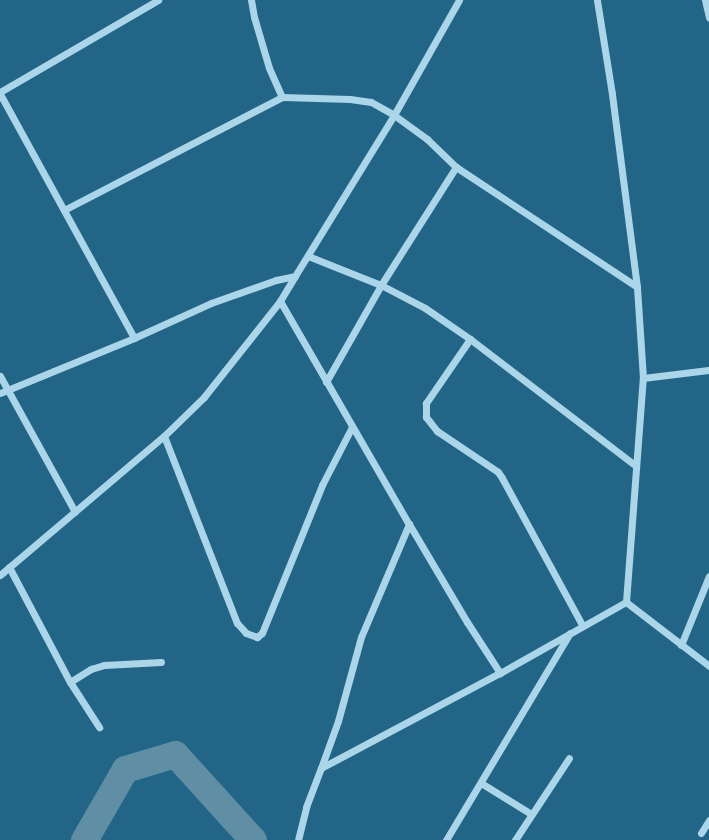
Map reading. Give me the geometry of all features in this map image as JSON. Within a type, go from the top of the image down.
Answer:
[{"type":"street","points":[[134,338],[104,286],[0,93],[158,0]]},
{"type":"street","points":[[251,0],[254,17],[269,68],[282,97]]},
{"type":"street","points":[[0,575],[164,436],[204,397],[280,300],[394,115],[459,0]]},
{"type":"street","points":[[597,0],[612,94],[637,287],[643,378],[626,602]]},
{"type":"street","points":[[704,0],[709,18]]},
{"type":"street","points":[[64,210],[282,97],[350,99],[371,102],[394,115],[427,139],[456,167],[637,287]]},
{"type":"street","points":[[326,382],[381,284],[456,167]]},
{"type":"street","points":[[308,256],[381,284],[425,308],[470,340],[636,466]]},
{"type":"street","points":[[0,393],[134,338],[211,303],[276,280],[295,276]]},
{"type":"street","points":[[280,300],[409,524],[467,622],[500,673]]},
{"type":"street","points":[[470,340],[426,403],[426,417],[437,431],[498,472],[582,625]]},
{"type":"street","points":[[643,378],[709,370]]},
{"type":"street","points":[[0,376],[75,512]]},
{"type":"street","points":[[164,436],[237,623],[246,633],[257,637],[262,633],[322,485],[352,427]]},
{"type":"street","points":[[298,840],[306,807],[322,768],[338,721],[361,637],[409,524]]},
{"type":"street","points":[[9,567],[70,682],[99,727]]},
{"type":"street","points":[[681,645],[709,576]]},
{"type":"street","points":[[322,768],[500,673],[582,625],[626,602]]},
{"type":"street","points":[[626,602],[709,666]]},
{"type":"street","points":[[446,840],[572,632]]},
{"type":"street","points":[[70,682],[91,669],[104,665],[161,662]]},
{"type":"street","points":[[515,840],[569,758]]},
{"type":"street","points":[[481,783],[531,814]]},
{"type":"street","points":[[701,833],[709,820]]},
{"type":"waterway","points":[[84,840],[125,769],[175,754],[253,840]]}]
